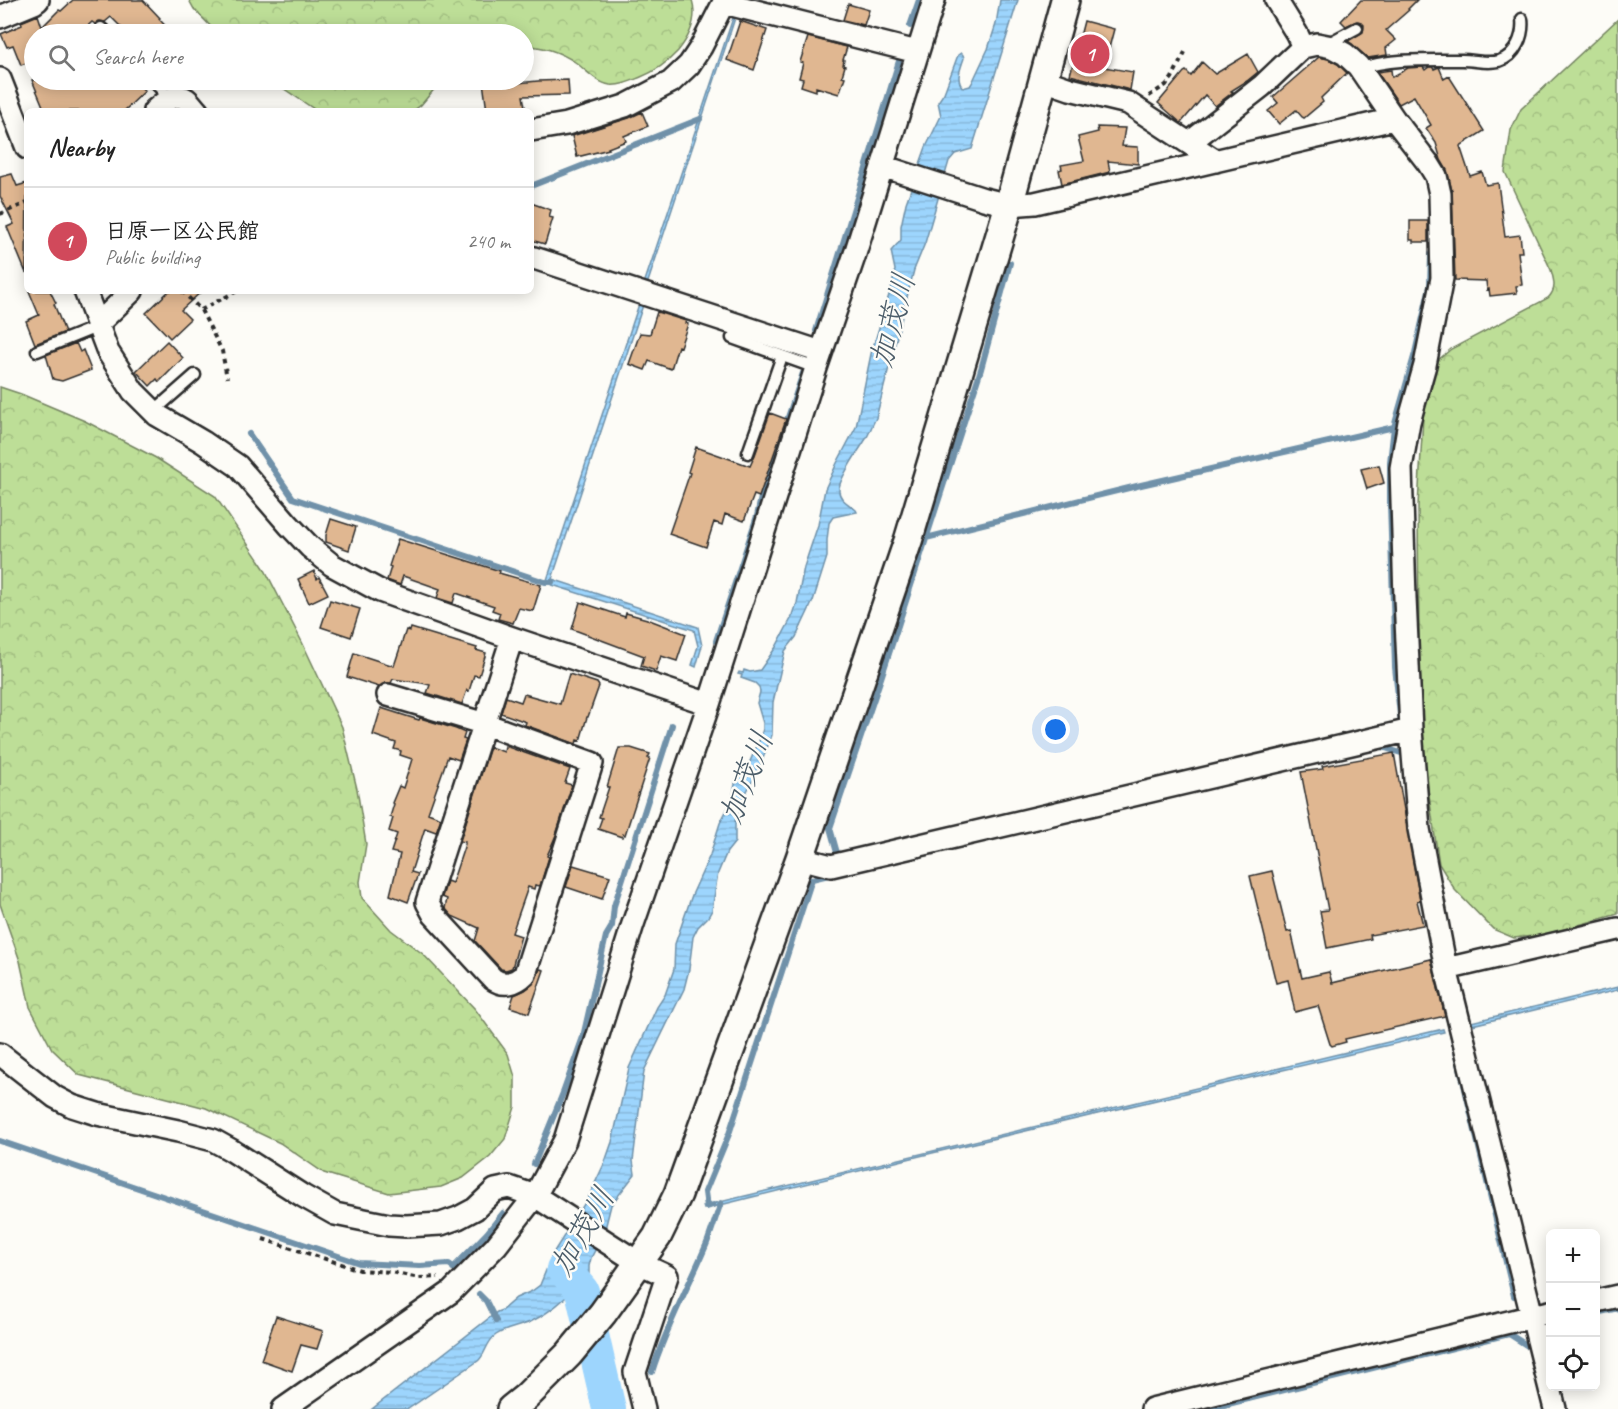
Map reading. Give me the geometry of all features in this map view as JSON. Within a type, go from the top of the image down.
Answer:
[{"type":"street","points":[[0,17],[38,0]]},
{"type":"street","points":[[282,1409],[455,1288],[496,1246],[535,1196],[565,1140],[632,927],[709,704],[819,360],[855,255],[890,168],[917,52],[934,0]]},
{"type":"street","points":[[511,1409],[569,1354],[603,1313],[657,1237],[678,1194],[800,858],[908,541],[997,202],[1044,80],[1065,0]]},
{"type":"street","points":[[1276,0],[1303,47]]},
{"type":"street","points":[[534,130],[567,124],[625,106],[671,82],[690,65],[732,4],[917,52]]},
{"type":"street","points":[[1189,143],[1262,86],[1303,47],[1317,44],[1332,47],[1345,54],[1360,69],[1436,176],[1442,209],[1442,278],[1425,365],[1409,422],[1401,468],[1411,730],[1419,829],[1446,969],[1541,1315],[1555,1409]]},
{"type":"street","points":[[0,79],[24,140]]},
{"type":"street","points":[[1044,80],[1070,89],[1128,103],[1216,161]]},
{"type":"street","points":[[162,105],[176,97],[186,99],[194,108]]},
{"type":"street","points":[[890,168],[997,202],[1035,203],[1394,119]]},
{"type":"street","points":[[534,258],[819,360]]},
{"type":"street","points":[[86,294],[108,352],[133,391],[154,411],[238,466],[288,525],[332,565],[380,591],[709,704]]},
{"type":"street","points":[[99,325],[129,294]]},
{"type":"street","points":[[388,695],[485,724],[592,763],[525,974],[518,981],[505,984],[493,979],[434,915],[427,902],[485,724],[512,638]]},
{"type":"street","points":[[800,858],[831,866],[1411,730]]},
{"type":"street","points":[[1446,969],[1618,929]]},
{"type":"street","points":[[0,1054],[55,1096],[72,1106],[142,1125],[213,1140],[303,1197],[335,1214],[389,1225],[428,1226],[458,1218],[475,1209],[495,1190],[510,1187],[535,1196],[639,1263],[667,1276],[636,1372],[644,1409]]},
{"type":"street","points":[[1600,1300],[1618,1296]]},
{"type":"street","points":[[1152,1409],[1541,1315]]},
{"type":"lane","points":[[1360,69],[1371,64],[1389,62],[1465,60],[1487,63],[1500,60],[1513,52],[1520,38],[1522,19]]},
{"type":"lane","points":[[1324,45],[1357,28]]},
{"type":"lane","points":[[156,90],[162,105]]},
{"type":"lane","points":[[37,351],[99,325]]},
{"type":"lane","points":[[732,338],[782,356],[819,360]]},
{"type":"lane","points":[[748,453],[782,356]]},
{"type":"lane","points":[[154,411],[195,375]]},
{"type":"path","points":[[1136,108],[1142,101],[1166,85],[1186,50]]},
{"type":"path","points":[[0,214],[24,204]]},
{"type":"path","points":[[185,294],[201,310],[222,351],[227,378]]},
{"type":"path","points":[[201,310],[231,294]]},
{"type":"path","points":[[263,1239],[360,1270],[391,1272],[420,1278],[445,1277],[455,1288]]},
{"type":"green space","points":[[189,0],[692,0],[694,14],[692,27],[686,39],[678,51],[665,63],[652,72],[633,80],[610,85],[596,79],[563,55],[534,46],[534,24],[208,24]]},
{"type":"green space","points":[[1618,19],[1618,914],[1543,935],[1514,938],[1493,929],[1455,890],[1439,864],[1422,748],[1418,506],[1424,399],[1436,362],[1451,349],[1548,298],[1553,291],[1554,281],[1551,270],[1505,172],[1511,130],[1521,109]]},
{"type":"green space","points":[[286,90],[434,90],[417,108],[313,108]]},
{"type":"green space","points":[[0,387],[85,421],[156,458],[215,496],[264,568],[342,727],[357,789],[366,844],[360,882],[362,898],[391,930],[423,954],[475,1009],[508,1054],[515,1077],[515,1107],[505,1139],[490,1157],[463,1178],[441,1187],[389,1193],[324,1173],[280,1143],[206,1108],[79,1075],[52,1049],[30,1007],[20,961],[0,904]]},
{"type":"water","points":[[739,0],[736,15],[647,285],[644,284]]},
{"type":"water","name":"加茂川","points":[[1000,0],[1018,0],[972,149],[955,154],[949,161],[925,243],[914,270],[876,418],[840,484],[840,496],[857,512],[833,517],[829,523],[827,557],[813,601],[796,637],[785,651],[773,702],[772,735],[735,821],[735,842],[727,852],[718,873],[712,910],[693,937],[684,989],[644,1071],[633,1161],[635,1174],[611,1205],[604,1233],[591,1258],[589,1276],[563,1300],[534,1320],[496,1335],[478,1361],[408,1409],[372,1409],[497,1312],[540,1285],[553,1253],[588,1198],[605,1162],[612,1142],[629,1068],[657,1007],[665,995],[674,969],[675,944],[692,895],[710,855],[720,823],[732,800],[736,779],[747,768],[763,729],[757,703],[759,687],[741,678],[742,675],[738,674],[743,673],[744,670],[750,672],[760,670],[776,647],[793,615],[804,567],[818,525],[825,489],[856,427],[871,354],[895,270],[891,251],[901,240],[901,226],[906,203],[926,147],[941,116],[938,102],[944,93],[958,55],[961,53],[964,58],[959,81],[963,88],[972,83],[988,49],[996,24]]},
{"type":"water","points":[[639,304],[643,305],[552,579],[698,627],[702,646],[696,667],[692,665],[698,646],[694,630],[546,583]]},
{"type":"water","points":[[1618,987],[1618,990],[1472,1025],[1471,1022]]},
{"type":"water","points":[[1443,1029],[1444,1032],[704,1209],[703,1206]]},
{"type":"building","points":[[73,0],[143,0],[164,24],[118,24],[111,17],[105,22],[99,21],[95,24],[92,22],[90,24],[45,24],[59,10],[61,11]]},
{"type":"building","points":[[1361,0],[1417,0],[1386,30],[1396,40],[1386,48],[1387,55],[1368,58],[1348,41],[1363,32],[1364,25],[1357,21],[1346,26],[1341,21]]},
{"type":"building","points":[[848,4],[869,10],[864,25],[843,20]]},
{"type":"building","points":[[38,15],[41,24],[24,24],[24,64],[21,65],[13,45],[7,47],[1,34]]},
{"type":"building","points":[[740,21],[767,30],[754,70],[727,60]]},
{"type":"building","points":[[1084,21],[1114,29],[1104,67],[1133,72],[1130,90],[1070,75]]},
{"type":"building","points":[[808,37],[847,47],[843,60],[845,66],[842,76],[845,77],[839,94],[816,87],[816,91],[801,86],[803,79],[799,78],[803,63],[800,62]]},
{"type":"building","points":[[1248,54],[1258,72],[1231,91],[1233,92],[1215,106],[1205,95],[1181,123],[1158,103],[1184,72],[1186,71],[1191,76],[1202,62],[1215,74]]},
{"type":"building","points":[[1319,57],[1338,64],[1347,73],[1321,98],[1323,102],[1304,118],[1296,110],[1279,124],[1268,111],[1278,103],[1273,97]]},
{"type":"building","points":[[1423,67],[1425,70],[1429,67],[1434,69],[1439,67],[1444,79],[1449,76],[1484,131],[1460,146],[1470,176],[1482,172],[1486,185],[1498,183],[1505,237],[1520,235],[1522,252],[1518,252],[1522,285],[1516,286],[1517,293],[1490,296],[1486,281],[1455,280],[1452,191],[1447,170],[1436,143],[1426,128],[1431,125],[1414,96],[1399,104],[1377,72],[1391,70],[1392,77],[1408,68]]},
{"type":"building","points":[[568,80],[569,95],[523,96],[525,107],[487,108],[484,90],[534,90],[534,81]]},
{"type":"building","points":[[36,90],[145,91],[127,108],[44,108]]},
{"type":"building","points":[[642,112],[648,126],[624,136],[626,141],[609,149],[577,157],[572,136]]},
{"type":"building","points":[[1097,127],[1125,128],[1122,146],[1138,147],[1138,164],[1108,161],[1110,172],[1062,184],[1059,170],[1062,169],[1061,165],[1084,161],[1078,137],[1098,132]]},
{"type":"building","points":[[12,174],[17,186],[24,184],[24,268],[7,227],[14,224],[0,196],[0,177]]},
{"type":"building","points":[[534,204],[551,210],[549,217],[553,218],[545,244],[534,241]]},
{"type":"building","points":[[1410,221],[1428,221],[1428,242],[1410,240]]},
{"type":"building","points":[[30,294],[52,294],[65,332],[35,344],[26,321],[39,315]]},
{"type":"building","points":[[166,294],[199,294],[181,310],[190,319],[170,338],[146,313]]},
{"type":"building","points":[[657,312],[686,321],[685,323],[688,324],[671,369],[649,361],[645,370],[629,364],[640,333],[650,334]]},
{"type":"building","points":[[167,341],[183,358],[159,382],[157,379],[150,386],[136,371]]},
{"type":"building","points":[[76,343],[80,352],[83,350],[91,370],[62,381],[53,379],[46,355]]},
{"type":"building","points":[[770,413],[786,419],[759,497],[754,495],[744,521],[725,514],[722,525],[714,522],[706,547],[669,534],[690,473],[688,472],[696,447],[750,466]]},
{"type":"building","points":[[1379,465],[1384,483],[1367,489],[1361,469]]},
{"type":"building","points":[[331,519],[356,527],[349,550],[326,542]]},
{"type":"building","points":[[398,539],[541,585],[533,611],[519,608],[513,623],[498,619],[500,613],[492,610],[494,606],[456,593],[453,603],[437,598],[440,589],[403,576],[400,585],[387,580]]},
{"type":"building","points":[[314,571],[328,594],[309,603],[298,579]]},
{"type":"building","points":[[330,600],[360,609],[351,637],[321,627]]},
{"type":"building","points":[[580,602],[625,617],[626,613],[647,619],[686,634],[677,661],[661,656],[656,671],[641,666],[644,656],[572,629]]},
{"type":"building","points":[[411,628],[477,648],[476,650],[486,653],[479,676],[474,675],[462,704],[427,693],[430,685],[422,683],[393,679],[391,683],[385,683],[379,687],[347,677],[354,653],[394,666],[406,630],[410,631]]},
{"type":"building","points":[[569,674],[597,683],[599,686],[580,741],[577,740],[576,744],[525,725],[526,722],[501,713],[506,697],[521,702],[524,694],[560,704]]},
{"type":"building","points":[[381,708],[456,729],[465,733],[463,739],[466,740],[459,760],[448,756],[428,813],[441,818],[436,832],[425,828],[411,872],[418,874],[408,902],[390,895],[400,854],[391,852],[397,834],[389,831],[393,818],[390,817],[394,804],[392,803],[399,786],[403,788],[412,759],[400,755],[401,751],[394,749],[396,743],[373,735]]},
{"type":"building","points":[[505,746],[570,769],[565,783],[572,785],[547,856],[549,857],[540,886],[535,885],[534,889],[528,887],[512,933],[521,936],[512,968],[506,970],[501,969],[475,941],[479,928],[452,916],[445,908],[447,899],[442,897],[447,881],[452,883],[465,844],[460,841],[490,747],[504,752]]},
{"type":"building","points":[[619,748],[631,748],[650,754],[625,835],[623,834],[622,837],[598,829],[602,818],[599,817]]},
{"type":"building","points":[[1394,753],[1420,900],[1417,901],[1423,925],[1370,935],[1371,939],[1327,948],[1320,911],[1328,910],[1301,772]]},
{"type":"building","points":[[573,865],[610,876],[602,899],[566,887]]},
{"type":"building","points":[[1272,871],[1287,932],[1291,931],[1302,978],[1329,972],[1332,983],[1431,959],[1445,1016],[1345,1039],[1346,1042],[1332,1046],[1318,1006],[1295,1012],[1288,980],[1276,983],[1250,876]]},
{"type":"building","points":[[540,969],[544,970],[529,1013],[510,1007],[514,995],[533,984]]},
{"type":"building","points":[[276,1316],[323,1331],[317,1349],[301,1345],[292,1371],[261,1360]]},
{"type":"waterway","points":[[910,26],[919,0]]},
{"type":"waterway","points":[[816,331],[899,61]]},
{"type":"waterway","points":[[534,185],[700,119]]},
{"type":"waterway","points":[[1401,725],[1395,667],[1390,462],[1394,427],[1415,353],[1430,286],[1431,254]]},
{"type":"waterway","points":[[839,860],[830,828],[981,369],[1010,263]]},
{"type":"waterway","points":[[716,641],[803,373]]},
{"type":"waterway","points":[[926,538],[1141,485],[1394,427]]},
{"type":"waterway","points":[[249,434],[293,498],[545,582],[552,582]]},
{"type":"waterway","points":[[534,1164],[583,1037],[606,936],[612,926],[614,906],[672,725]]},
{"type":"waterway","points":[[1375,747],[1379,746],[1404,754]]},
{"type":"waterway","points":[[713,1205],[707,1207],[705,1192],[729,1134],[812,879],[833,874]]},
{"type":"waterway","points":[[1432,949],[1514,1296]]},
{"type":"waterway","points":[[0,1141],[359,1263],[420,1266],[449,1264],[459,1271]]},
{"type":"waterway","points":[[652,1372],[707,1243],[721,1203]]},
{"type":"waterway","points":[[453,1268],[503,1213]]},
{"type":"waterway","name":"加茂川","points":[[563,1269],[582,1291],[609,1409]]},
{"type":"waterway","points":[[479,1294],[486,1301],[496,1321]]},
{"type":"waterway","points":[[1600,1312],[1618,1308]]},
{"type":"waterway","points":[[1208,1409],[1509,1334],[1534,1350]]},
{"type":"place","name":"日原一区公民館","points":[[1090,54]]}]
